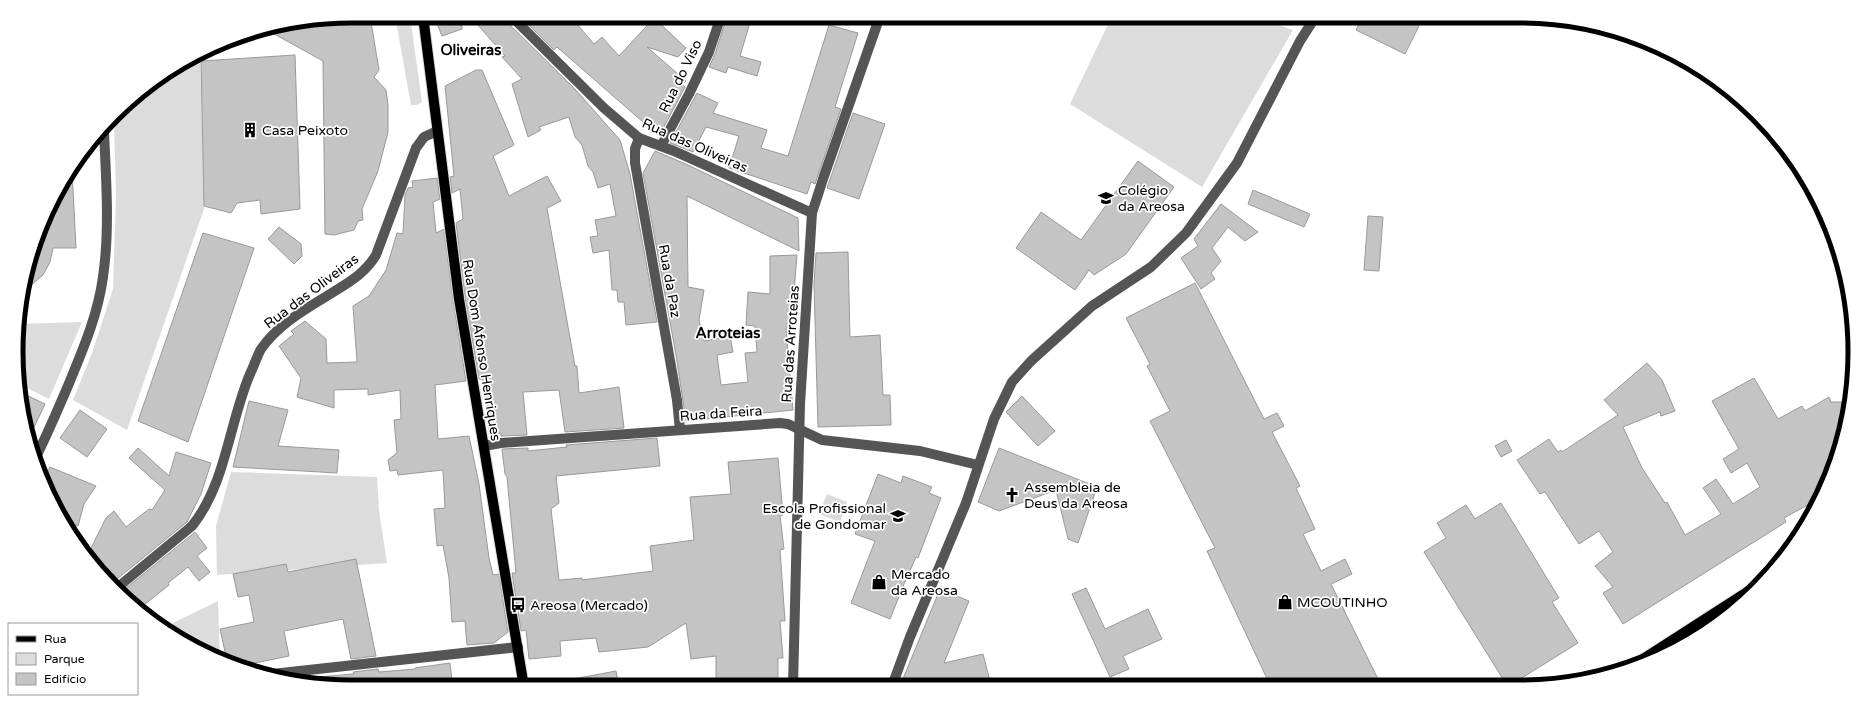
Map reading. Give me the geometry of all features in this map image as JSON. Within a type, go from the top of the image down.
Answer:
[{"type":"main road","name":"Rua Dom Afonso Henriques","points":[[424,23],[459,299],[523,680]]},
{"type":"main road","points":[[1659,649],[1729,604]]},
{"type":"street","name":"Rua das Oliveiras","points":[[518,23],[604,108],[639,138],[661,146],[812,213]]},
{"type":"street","name":"Rua do Viso","points":[[661,146],[689,94],[709,52],[719,23]]},
{"type":"street","name":"Rua das Arroteias","points":[[793,680],[799,429],[812,213],[878,23]]},
{"type":"street","points":[[894,680],[910,637],[966,503],[994,419],[1012,382],[1031,361],[1092,306],[1151,267],[1186,233],[1237,163],[1300,41],[1312,23]]},
{"type":"street","name":"Rua das Oliveiras","points":[[120,585],[192,526],[200,516],[211,497],[244,388],[261,350],[271,336],[283,326],[348,282],[370,264],[376,255],[416,148],[424,137],[437,131]]},
{"type":"street","points":[[38,452],[88,337],[98,305],[103,276],[106,238],[104,136]]},
{"type":"street","name":"Rua da Paz","points":[[639,138],[635,149],[635,163],[677,400],[680,430]]},
{"type":"street","name":"Rua da Feira","points":[[484,446],[780,423],[788,424],[822,440],[920,451],[978,465]]},
{"type":"street","points":[[282,673],[518,647]]},
{"type":"green space","points":[[396,23],[411,23],[422,102],[417,105],[411,105]]},
{"type":"green space","points":[[1109,23],[1273,23],[1293,30],[1202,187],[1070,104]]},
{"type":"green space","points":[[200,60],[204,209],[127,430],[73,400],[92,353],[113,289],[116,196],[114,125],[135,105],[169,78]]},
{"type":"green space","points":[[82,322],[49,399],[25,387],[23,352],[25,324]]},
{"type":"green space","points":[[231,472],[377,477],[379,511],[387,563],[217,575],[216,526]]},
{"type":"green space","points":[[827,494],[847,502],[840,522],[819,514]]},
{"type":"green space","points":[[218,601],[220,652],[170,626]]},
{"type":"building","points":[[371,23],[379,70],[374,77],[386,90],[388,105],[388,132],[378,171],[362,209],[363,220],[358,221],[354,230],[334,235],[325,234],[323,61],[272,33],[309,26]]},
{"type":"building","points":[[437,23],[462,23],[462,29],[442,36]]},
{"type":"building","points":[[476,23],[508,23],[575,89],[620,140],[630,174],[657,322],[626,325],[624,302],[618,302],[617,290],[612,290],[609,250],[593,253],[590,237],[598,236],[595,220],[616,216],[610,184],[598,188],[593,172],[588,166],[582,145],[575,137],[569,117],[539,127],[541,130],[528,137],[512,84],[522,79],[502,57],[505,56]]},
{"type":"building","points":[[527,23],[576,23],[594,44],[602,37],[619,56],[649,23],[659,23],[686,48],[678,57],[647,47],[686,81],[682,85],[685,87],[659,136],[557,47],[554,50]]},
{"type":"building","points":[[725,23],[750,23],[740,56],[761,62],[757,76],[728,67],[726,73],[709,67],[715,54]]},
{"type":"building","points":[[1360,23],[1420,23],[1405,54],[1356,30]]},
{"type":"building","points":[[829,25],[858,33],[835,107],[841,109],[815,184],[811,182],[807,194],[729,168],[739,136],[706,127],[693,152],[670,143],[697,93],[718,103],[713,113],[767,130],[761,148],[788,156]]},
{"type":"building","name":"Casa Peixoto","points":[[295,55],[300,209],[261,214],[260,200],[237,203],[231,213],[204,206],[201,61]]},
{"type":"building","points":[[476,70],[482,70],[514,145],[493,156],[509,196],[547,176],[561,201],[547,208],[575,366],[577,366],[579,393],[619,387],[624,428],[565,432],[559,390],[523,392],[527,435],[501,436],[501,433],[489,434],[485,391],[482,379],[479,379],[465,298],[456,223],[463,219],[460,189],[452,193],[450,177],[454,176],[445,86]]},
{"type":"building","points":[[853,113],[885,124],[859,199],[827,188]]},
{"type":"building","points":[[655,151],[688,165],[798,218],[799,251],[687,196],[688,287],[704,290],[699,320],[704,341],[730,336],[733,352],[717,355],[721,385],[748,382],[745,353],[757,352],[755,326],[746,325],[748,292],[770,294],[770,256],[797,255],[791,328],[786,328],[793,410],[686,421],[676,355],[643,173]]},
{"type":"building","points":[[1138,161],[1174,187],[1126,254],[1094,275],[1089,270],[1075,290],[1016,248],[1041,212],[1081,240]]},
{"type":"building","points":[[72,178],[76,248],[53,248],[50,262],[43,275],[29,287],[40,246],[57,206]]},
{"type":"building","points":[[437,178],[440,199],[433,202],[436,233],[444,229],[453,300],[466,381],[435,385],[438,439],[469,436],[479,484],[489,558],[493,575],[499,574],[508,632],[494,643],[467,645],[465,621],[452,622],[449,578],[443,545],[437,546],[434,509],[445,508],[443,470],[398,475],[397,470],[390,471],[388,460],[397,453],[394,420],[401,419],[400,390],[368,395],[368,389],[334,390],[334,408],[297,397],[301,378],[279,346],[294,334],[291,331],[305,321],[326,339],[327,363],[357,362],[353,306],[369,296],[386,270],[397,233],[403,234],[405,195],[408,188],[413,187],[412,181]]},
{"type":"building","points":[[1253,190],[1310,214],[1304,227],[1248,204]]},
{"type":"building","points":[[1221,204],[1258,232],[1245,241],[1228,227],[1212,248],[1221,261],[1211,273],[1215,279],[1201,289],[1181,258],[1198,246],[1194,239]]},
{"type":"building","points":[[1368,216],[1383,217],[1379,271],[1364,270]]},
{"type":"building","points":[[279,227],[301,244],[302,256],[294,264],[268,239]]},
{"type":"building","points":[[203,233],[254,248],[188,442],[138,421]]},
{"type":"building","points":[[848,252],[850,337],[880,335],[883,395],[890,395],[891,425],[818,427],[814,284],[816,253]]},
{"type":"building","points":[[1195,283],[1264,419],[1277,413],[1284,426],[1272,432],[1300,486],[1296,488],[1315,529],[1303,534],[1321,571],[1345,559],[1352,574],[1331,584],[1379,680],[1268,680],[1207,551],[1215,548],[1150,421],[1170,411],[1147,366],[1150,364],[1126,318]]},
{"type":"building","points":[[1647,363],[1662,380],[1675,411],[1661,416],[1660,412],[1623,427],[1642,468],[1665,503],[1667,502],[1685,535],[1721,514],[1703,488],[1716,479],[1733,504],[1760,487],[1747,463],[1731,473],[1723,459],[1739,449],[1712,401],[1754,378],[1778,419],[1802,406],[1805,411],[1829,397],[1831,402],[1844,402],[1842,416],[1831,457],[1811,503],[1784,518],[1786,522],[1623,624],[1603,593],[1613,587],[1595,566],[1613,552],[1599,531],[1579,544],[1545,492],[1540,494],[1517,460],[1549,439],[1558,452],[1561,450],[1562,452],[1618,415],[1604,400]]},
{"type":"building","points":[[26,395],[45,404],[32,431]]},
{"type":"building","points":[[1022,396],[1055,431],[1038,446],[1006,412]]},
{"type":"building","points":[[249,401],[288,410],[278,446],[339,450],[337,473],[233,467]]},
{"type":"building","points":[[80,410],[107,429],[87,457],[60,438]]},
{"type":"building","points":[[657,438],[660,466],[556,476],[559,503],[551,509],[559,580],[582,578],[582,580],[653,571],[650,546],[694,540],[690,497],[731,494],[728,462],[778,458],[783,515],[780,516],[784,549],[780,550],[785,621],[780,621],[783,658],[778,658],[778,680],[716,680],[716,656],[691,659],[686,623],[648,647],[599,652],[596,638],[560,641],[561,656],[529,659],[526,630],[521,631],[512,573],[516,573],[507,477],[505,474],[502,449],[528,448],[528,451],[567,447],[566,445]]},
{"type":"building","points":[[1506,440],[1512,451],[1501,457],[1495,446]]},
{"type":"building","points":[[138,448],[169,476],[176,452],[211,463],[201,494],[187,522],[117,579],[114,574],[112,576],[105,568],[93,553],[94,552],[91,548],[106,518],[114,511],[126,527],[149,509],[152,510],[165,490],[129,458]]},
{"type":"building","name":"Assembleia de Deus da Areosa","points":[[999,448],[1097,487],[1078,543],[1068,539],[1056,490],[999,511],[978,502]]},
{"type":"building","points":[[50,467],[96,486],[84,504],[78,526],[72,524],[67,516],[47,474]]},
{"type":"building","name":"Escola Profissional de Gondomar","points":[[878,474],[901,483],[903,476],[932,487],[929,493],[941,498],[918,558],[916,557],[890,619],[851,603],[875,541],[855,534]]},
{"type":"building","points":[[1501,503],[1559,598],[1552,602],[1578,643],[1518,680],[1504,680],[1424,552],[1446,538],[1437,523],[1466,505],[1475,519]]},
{"type":"building","points":[[195,532],[207,548],[197,556],[210,572],[199,581],[188,567],[168,583],[169,585],[144,605],[125,589]]},
{"type":"building","points":[[356,559],[376,656],[351,659],[343,619],[284,631],[289,656],[250,664],[226,655],[220,629],[254,622],[249,595],[238,597],[233,574],[286,564],[288,572]]},
{"type":"building","points":[[1086,588],[1105,629],[1148,609],[1162,639],[1123,656],[1129,669],[1110,677],[1072,594]]},
{"type":"building","points":[[940,589],[969,601],[944,663],[983,654],[990,680],[902,680]]},
{"type":"building","points":[[450,663],[452,680],[352,680],[317,678],[354,674],[353,672],[378,669],[379,672]]},
{"type":"building","points":[[616,671],[618,680],[568,680]]},
{"type":"place","name":"Casa Peixoto","points":[[250,130]]},
{"type":"place","name":"Colégio da Areosa","points":[[1106,198]]},
{"type":"place","name":"Assembleia de Deus da Areosa","points":[[1012,495]]},
{"type":"place","name":"Escola Profissional de Gondomar","points":[[898,516]]},
{"type":"place","name":"Mercado da Areosa","points":[[879,582]]},
{"type":"place","name":"MCOUTINHO","points":[[1285,602]]},
{"type":"place","name":"Areosa (Mercado)","points":[[518,605]]},
{"type":"district","name":"Oliveiras","points":[[471,50]]},
{"type":"district","name":"Arroteias","points":[[728,333]]}]
